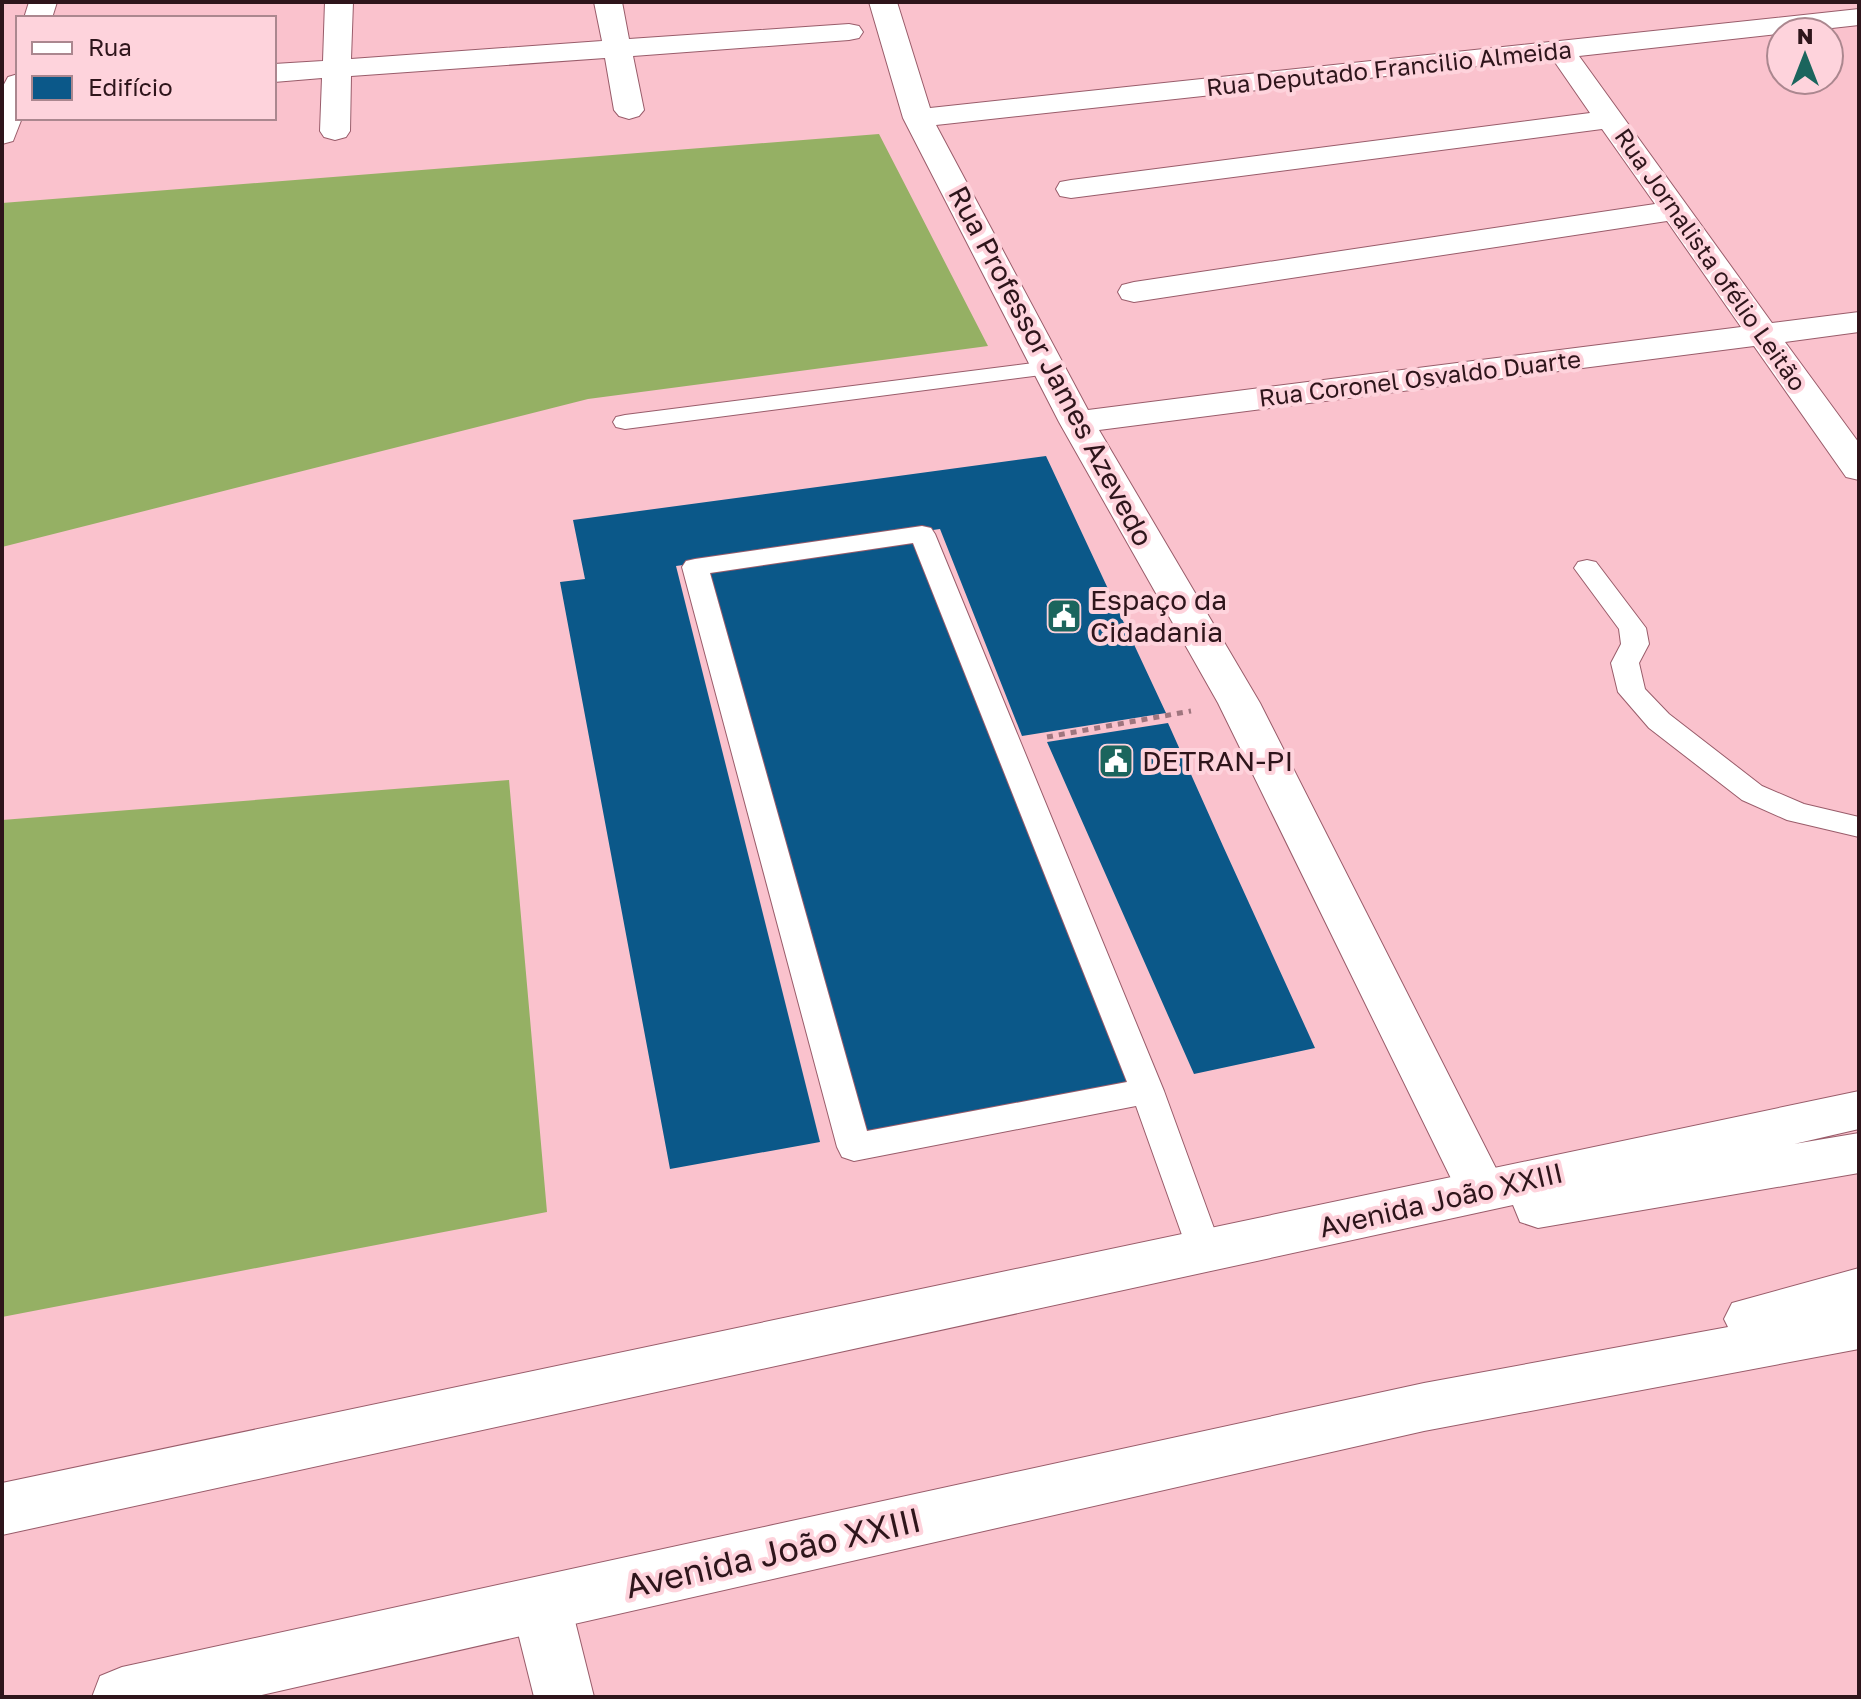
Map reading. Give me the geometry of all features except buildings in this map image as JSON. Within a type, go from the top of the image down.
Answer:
[{"type":"street","points":[[335,131],[339,2]]},
{"type":"street","points":[[608,2],[629,110]]},
{"type":"street","name":"Rua Professor James Azevedo","points":[[883,2],[918,118],[1077,422],[1239,703],[1482,1190]]},
{"type":"street","name":"Rua Deputado Francilio Almeida","points":[[918,118],[1859,17]]},
{"type":"street","points":[[276,73],[849,32]]},
{"type":"street","name":"Rua Jornalista ofélio Leitão","points":[[1561,51],[1859,469]]},
{"type":"street","points":[[2,135],[16,90]]},
{"type":"street","points":[[1071,189],[1609,119]]},
{"type":"street","points":[[1134,292],[1673,211]]},
{"type":"street","name":"Rua Coronel Osvaldo Duarte","points":[[1077,422],[1859,322]]},
{"type":"street","name":"Avenida João XXIII","points":[[2,1509],[1024,1292],[1859,1110]]},
{"type":"street","name":"Avenida João XXIII","points":[[1024,1292],[1859,1153]]},
{"type":"street","name":"Avenida João XXIII","points":[[1424,1407],[1859,1290]]},
{"type":"street","name":"Avenida João XXIII","points":[[122,1697],[1424,1407],[1859,1326]]},
{"type":"street","points":[[541,1605],[564,1697]]},
{"type":"lane","points":[[625,422],[1049,368]]},
{"type":"lane","points":[[1147,1091],[854,1147],[695,567],[922,534],[1147,1091],[1205,1253]]},
{"type":"lane","points":[[1587,568],[1632,628],[1635,644],[1625,663],[1632,692],[1659,721],[1752,793],[1797,813],[1859,827]]},
{"type":"path","points":[[1006,745],[1239,703]]},
{"type":"green space","points":[[879,134],[988,346],[588,399],[2,547],[2,203]]},
{"type":"green space","points":[[509,780],[547,1212],[2,1317],[2,820]]},
{"type":"place","name":"Espaço da Cidadania","points":[[1064,616]]},
{"type":"place","name":"DETRAN-PI","points":[[1116,761]]}]
